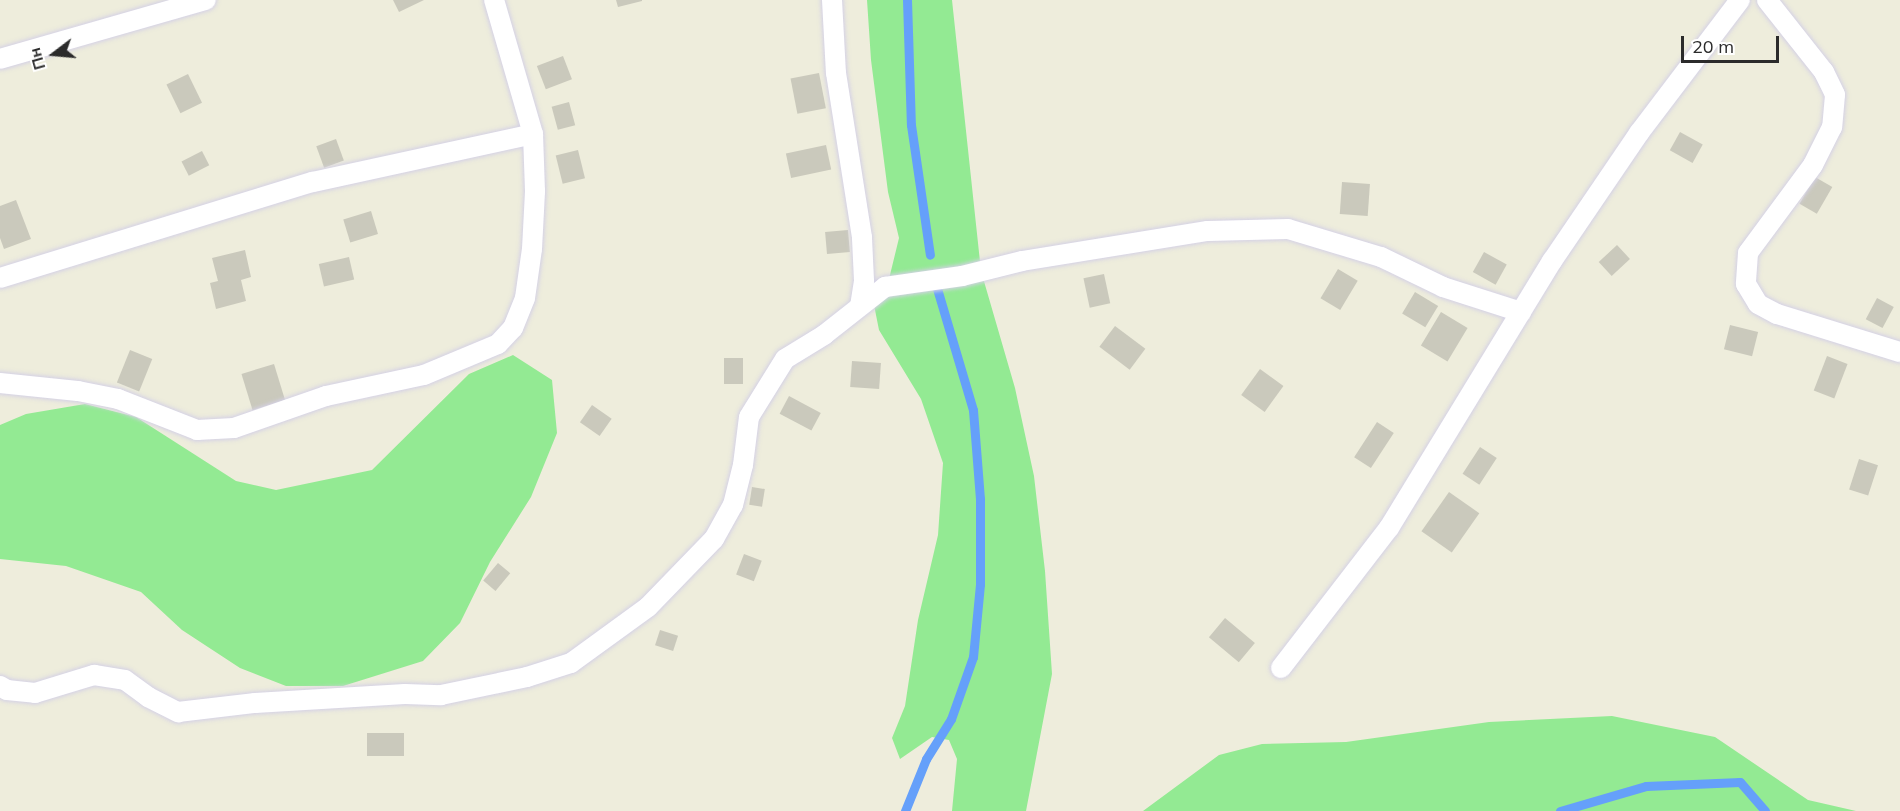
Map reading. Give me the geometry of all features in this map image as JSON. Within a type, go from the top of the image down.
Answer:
[{"type":"lane","points":[[0,59],[206,0]]},
{"type":"lane","points":[[0,383],[78,391],[118,399],[197,430],[234,428],[326,396],[424,375],[498,344],[513,328],[525,298],[532,249],[535,191],[533,134],[494,0]]},
{"type":"lane","points":[[832,0],[836,73],[862,238],[864,281],[860,305]]},
{"type":"lane","points":[[1281,668],[1389,528],[1552,261],[1640,133],[1740,0]]},
{"type":"lane","points":[[1767,0],[1824,72],[1835,95],[1832,127],[1813,165],[1748,253],[1746,284],[1758,304],[1777,315],[1900,352]]},
{"type":"lane","points":[[0,278],[313,182],[533,134]]},
{"type":"lane","points":[[0,686],[7,690],[35,693],[94,675],[115,678],[125,680],[148,697],[178,712],[255,703],[405,694],[441,695],[527,676],[571,663],[648,607],[714,539],[733,505],[743,465],[749,417],[785,359],[824,334],[885,287],[962,276],[1022,261],[1208,231],[1288,229],[1381,257],[1443,287],[1521,312]]},
{"type":"green space","points":[[867,0],[952,0],[981,271],[1015,388],[1034,476],[1045,571],[1052,674],[1026,811],[952,811],[957,759],[949,740],[932,737],[900,759],[892,738],[905,706],[918,620],[938,535],[943,463],[921,399],[879,330],[873,300],[889,279],[899,238],[888,192],[871,60]]},
{"type":"green space","points":[[513,355],[552,380],[557,433],[531,497],[490,562],[460,623],[423,661],[343,686],[286,686],[240,668],[182,630],[141,592],[66,566],[0,559],[0,425],[26,414],[85,404],[136,417],[236,481],[276,490],[372,470],[469,374]]},
{"type":"green space","points":[[1612,716],[1715,737],[1808,800],[1856,811],[1143,811],[1219,755],[1262,744],[1346,742],[1489,722]]},
{"type":"building","points":[[393,0],[424,0],[399,12]]},
{"type":"building","points":[[616,0],[642,0],[642,1],[618,7]]},
{"type":"building","points":[[563,56],[572,79],[546,89],[537,66]]},
{"type":"building","points":[[819,73],[826,108],[797,114],[791,79]]},
{"type":"building","points":[[188,74],[202,103],[180,113],[166,85]]},
{"type":"building","points":[[569,102],[575,125],[558,130],[552,107]]},
{"type":"building","points":[[1680,132],[1703,145],[1693,163],[1670,150]]},
{"type":"building","points":[[336,139],[344,161],[324,168],[316,146]]},
{"type":"building","points":[[826,145],[831,169],[791,178],[786,154]]},
{"type":"building","points":[[578,150],[585,178],[563,184],[556,156]]},
{"type":"building","points":[[202,151],[209,165],[189,176],[182,161]]},
{"type":"building","points":[[1815,177],[1832,187],[1817,214],[1800,204]]},
{"type":"building","points":[[1342,182],[1370,184],[1368,216],[1340,214]]},
{"type":"building","points":[[16,200],[31,239],[4,249],[0,238],[0,206]]},
{"type":"building","points":[[371,211],[378,234],[350,242],[343,219]]},
{"type":"building","points":[[848,230],[850,252],[827,254],[825,232]]},
{"type":"building","points":[[1617,245],[1630,259],[1612,276],[1599,262]]},
{"type":"building","points":[[245,250],[251,277],[241,280],[246,301],[216,309],[210,283],[218,281],[212,258]]},
{"type":"building","points":[[1484,252],[1507,265],[1496,285],[1473,272]]},
{"type":"building","points":[[349,257],[354,279],[324,286],[319,264]]},
{"type":"building","points":[[1338,269],[1358,281],[1340,310],[1320,298]]},
{"type":"building","points":[[1104,274],[1110,303],[1090,308],[1083,278]]},
{"type":"building","points":[[1415,292],[1438,306],[1425,327],[1402,313]]},
{"type":"building","points":[[1877,298],[1894,307],[1883,328],[1866,319]]},
{"type":"building","points":[[1441,312],[1468,328],[1447,361],[1421,345]]},
{"type":"building","points":[[1730,325],[1758,332],[1752,356],[1724,349]]},
{"type":"building","points":[[1115,326],[1145,349],[1130,370],[1099,347]]},
{"type":"building","points":[[130,350],[152,359],[139,391],[117,382]]},
{"type":"building","points":[[1827,356],[1848,364],[1834,398],[1814,391]]},
{"type":"building","points":[[724,358],[743,358],[743,384],[724,384]]},
{"type":"building","points":[[852,361],[881,363],[879,389],[850,387]]},
{"type":"building","points":[[274,364],[285,400],[253,410],[241,374]]},
{"type":"building","points":[[1260,369],[1283,386],[1265,412],[1241,395]]},
{"type":"building","points":[[789,396],[821,413],[811,431],[780,414]]},
{"type":"building","points":[[592,405],[612,419],[600,436],[580,422]]},
{"type":"building","points":[[1377,422],[1394,433],[1371,468],[1354,457]]},
{"type":"building","points":[[1480,447],[1497,458],[1479,485],[1463,474]]},
{"type":"building","points":[[1859,459],[1878,465],[1868,496],[1849,489]]},
{"type":"building","points":[[752,487],[765,489],[762,507],[749,505]]},
{"type":"building","points":[[1449,492],[1479,513],[1452,553],[1421,531]]},
{"type":"building","points":[[744,554],[762,561],[754,581],[736,575]]},
{"type":"building","points":[[498,563],[510,573],[495,591],[483,581]]},
{"type":"building","points":[[1225,618],[1255,643],[1239,662],[1209,637]]},
{"type":"building","points":[[660,630],[678,636],[673,651],[655,645]]},
{"type":"building","points":[[367,733],[404,733],[404,756],[367,756]]},
{"type":"waterway","points":[[907,0],[911,125],[930,255]]},
{"type":"waterway","points":[[905,811],[926,759],[951,719],[973,657],[980,584],[980,499],[973,410],[936,285]]},
{"type":"waterway","points":[[1560,811],[1646,786],[1740,782],[1765,811]]}]
